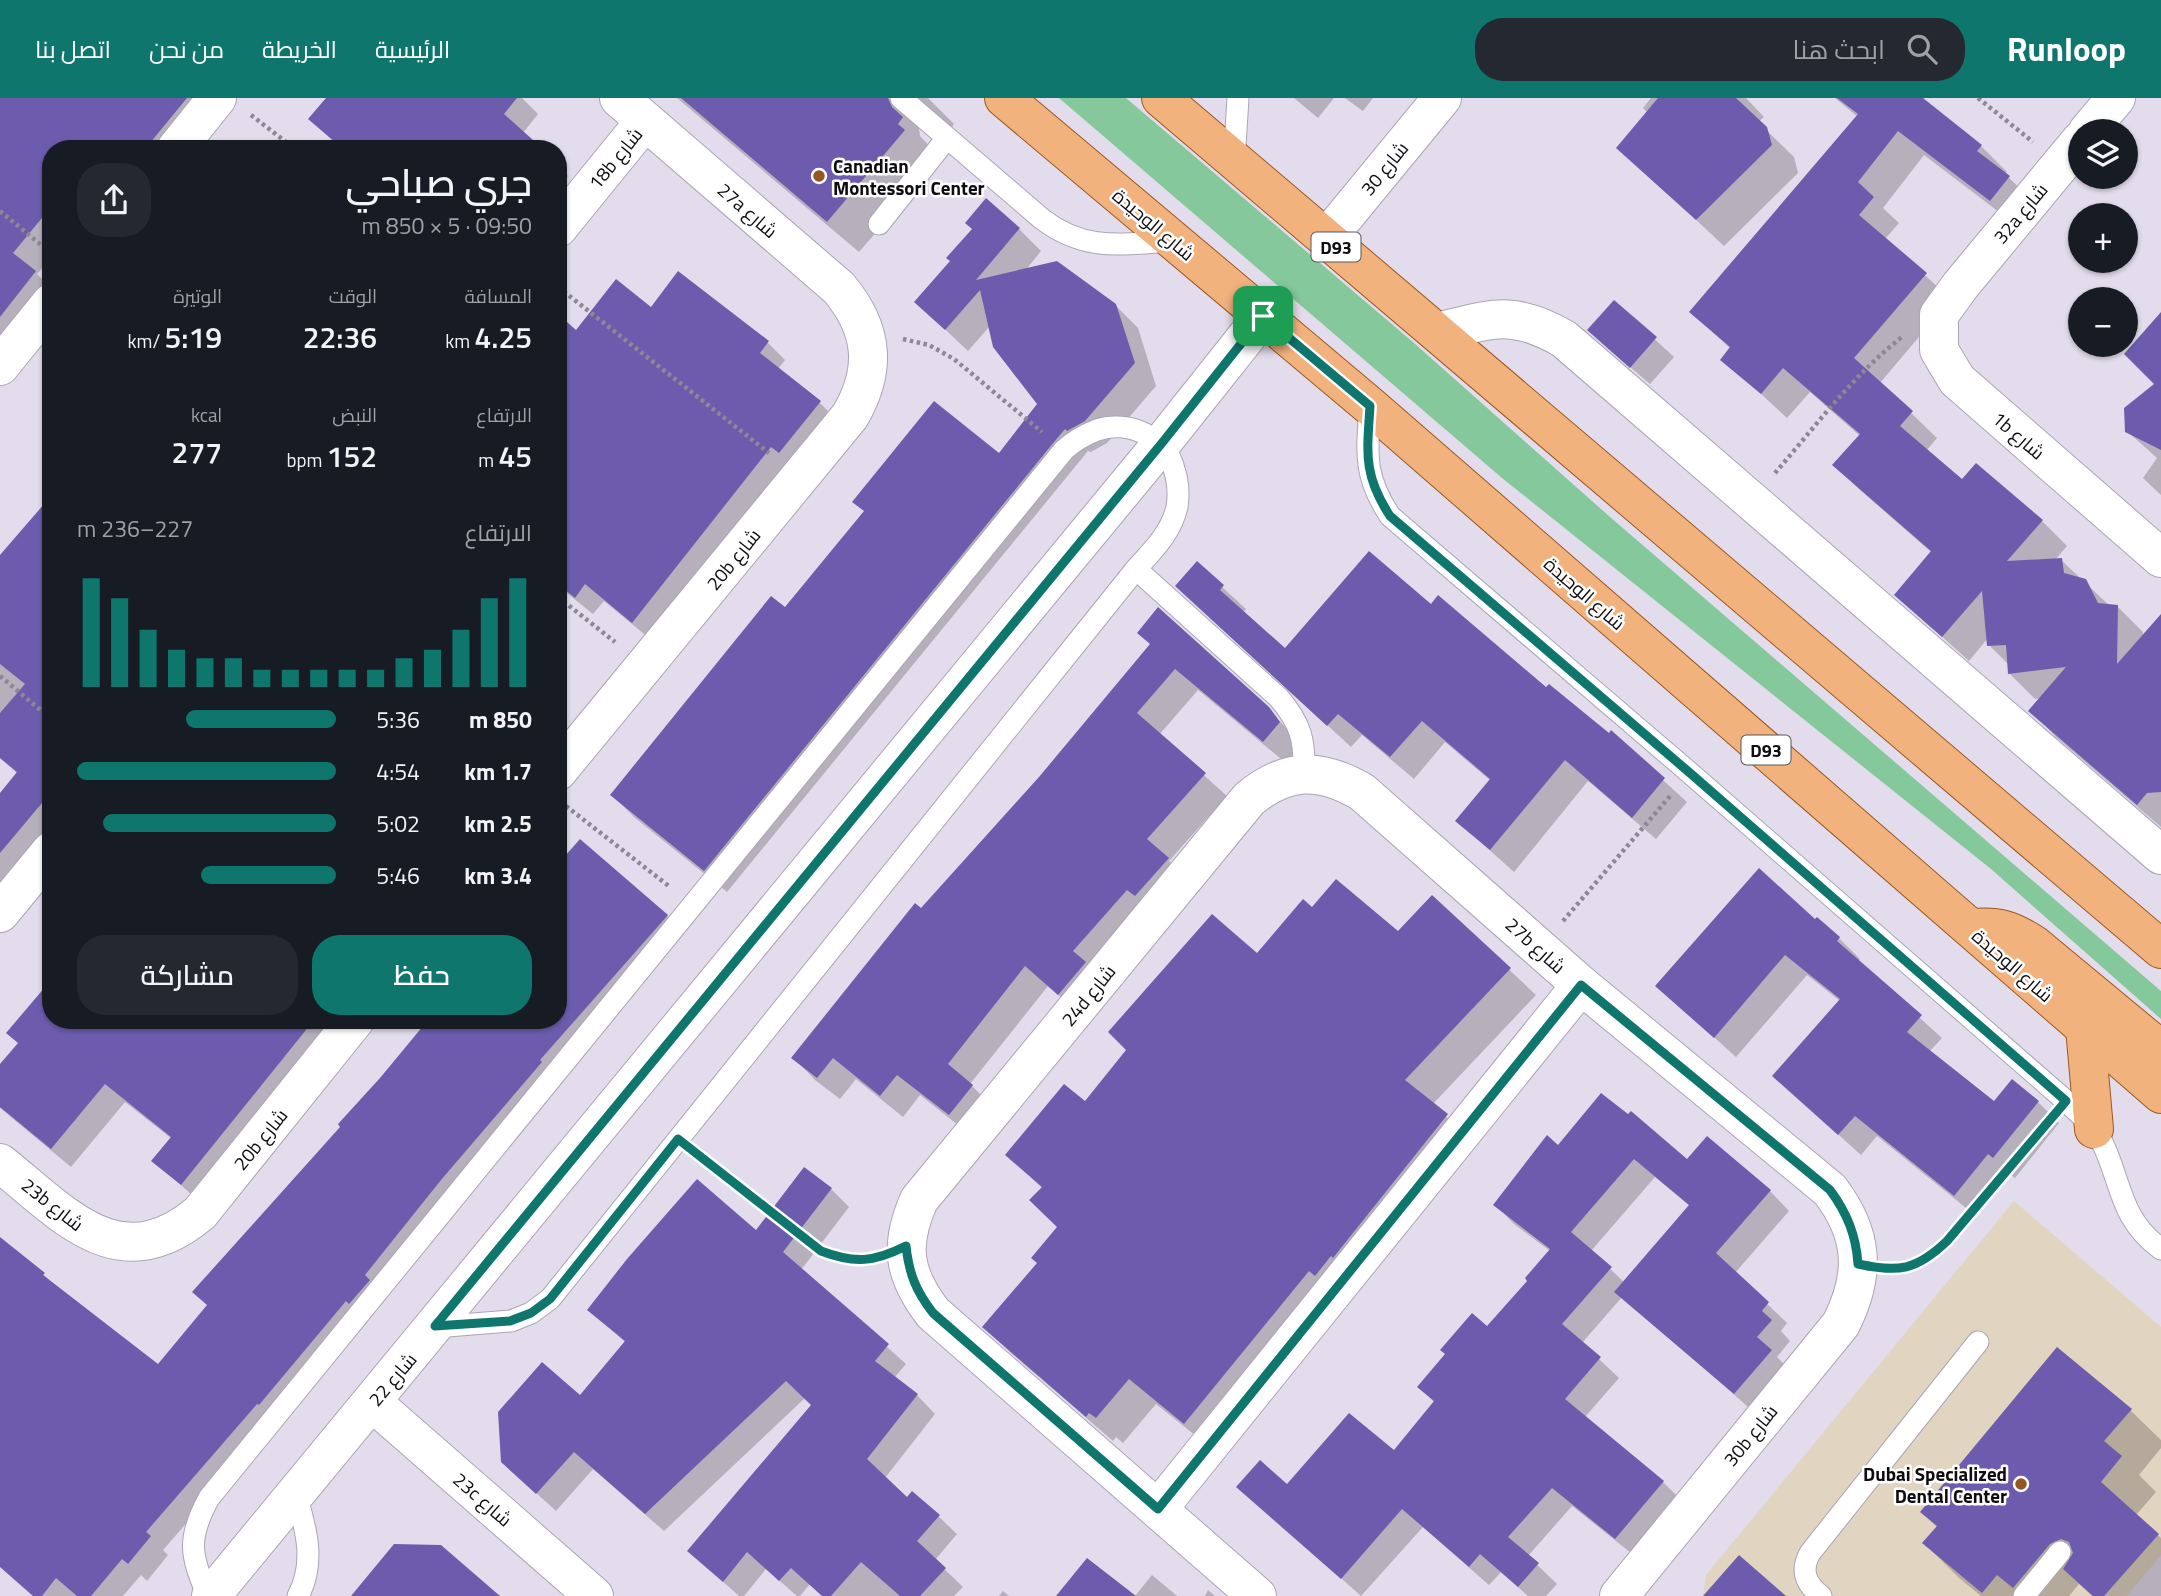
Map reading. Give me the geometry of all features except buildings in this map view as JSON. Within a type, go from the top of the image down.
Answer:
[{"type":"main road","name":"شارع الوحيدة","points":[[1004,98],[1370,406],[2161,1094]]},
{"type":"main road","name":"D93","points":[[1161,98],[2161,949]]},
{"type":"main road","points":[[1970,929],[1994,926],[2015,933],[2033,944],[2161,1050]]},
{"type":"main road","points":[[2085,1028],[2094,1129]]},
{"type":"street","name":"شارع 30","points":[[1326,239],[1442,98]]},
{"type":"street","points":[[2098,119],[2116,98]]},
{"type":"street","points":[[186,140],[229,102]]},
{"type":"street","name":"18b شارع","points":[[567,214],[632,109]]},
{"type":"street","name":"27a شارع","points":[[632,109],[839,288],[854,306],[865,331]]},
{"type":"street","name":"32a شارع","points":[[1949,301],[2068,157]]},
{"type":"street","name":"1b شارع","points":[[1949,301],[1940,350],[1957,380],[2161,558]]},
{"type":"street","points":[[0,366],[42,314]]},
{"type":"street","name":"شارع 22","points":[[210,1596],[1162,443],[1263,316]]},
{"type":"street","points":[[1437,332],[1488,320],[1515,319],[1541,326],[1564,339],[2161,855]]},
{"type":"street","name":"20b شارع","points":[[567,760],[850,416],[862,396],[869,349],[865,331]]},
{"type":"street","name":"27b شارع","points":[[1304,774],[1324,775],[1344,781],[1362,792],[1581,985],[1830,1190],[1851,1224],[1858,1264]]},
{"type":"street","name":"24d شارع","points":[[906,1246],[909,1222],[919,1200],[1249,799],[1264,786],[1283,777],[1304,774]]},
{"type":"street","points":[[0,913],[42,862]]},
{"type":"street","points":[[1158,1509],[1581,985]]},
{"type":"street","name":"20b شارع","points":[[151,1240],[186,1226],[200,1213],[348,1029]]},
{"type":"street","name":"23b شارع","points":[[0,1163],[83,1229],[105,1238],[128,1242],[151,1240]]},
{"type":"street","points":[[906,1246],[908,1271],[918,1293],[933,1313],[1258,1596]]},
{"type":"street","name":"30b شارع","points":[[1619,1596],[1840,1324],[1850,1305],[1858,1264]]},
{"type":"street","name":"23c شارع","points":[[372,1402],[594,1596]]},
{"type":"lane","points":[[901,98],[1041,219],[1067,236],[1103,245],[1175,241]]},
{"type":"lane","points":[[1234,162],[1238,98]]},
{"type":"lane","points":[[878,224],[947,138]]},
{"type":"lane","points":[[1370,406],[1367,455],[1370,477],[1377,497],[1390,516],[2066,1101],[2094,1129],[2102,1142],[2116,1186],[2127,1209],[2146,1237],[2161,1249]]},
{"type":"lane","points":[[210,1596],[198,1574],[193,1548],[196,1522],[209,1498],[1064,450],[1078,438],[1099,429],[1121,427],[1143,432],[1162,443],[1173,463],[1178,483],[1177,505],[1162,539],[550,1299],[531,1313],[510,1321],[435,1326]]},
{"type":"lane","points":[[1136,569],[1286,705],[1300,730],[1305,749],[1304,774]]},
{"type":"lane","points":[[1821,1596],[1806,1581],[1804,1571],[1810,1553],[1978,1342]]},
{"type":"lane","points":[[296,1495],[304,1523],[309,1559],[299,1596]]},
{"type":"lane","points":[[2024,1596],[2060,1552]]},
{"type":"path","points":[[1978,98],[2068,151]]},
{"type":"path","points":[[229,102],[282,140]]},
{"type":"path","points":[[0,211],[42,246]]},
{"type":"path","points":[[567,294],[800,477]]},
{"type":"path","points":[[1751,501],[1879,354],[1949,301]]},
{"type":"path","points":[[865,331],[929,345],[954,359],[1064,450]]},
{"type":"path","points":[[567,604],[645,667]]},
{"type":"path","points":[[0,676],[42,711]]},
{"type":"path","points":[[1540,948],[1690,773]]},
{"type":"path","points":[[567,807],[693,904]]},
{"type":"path","points":[[1858,1264],[1882,1269],[1907,1267],[1929,1258],[1947,1241],[2066,1101]]},
{"type":"path","points":[[678,1139],[821,1251],[842,1259],[864,1260],[886,1256],[906,1246]]},
{"type":"shaded area","points":[[2014,1201],[2161,1327],[2161,1555],[2127,1596],[1703,1596],[1706,1575]]},
{"type":"green space","points":[[1059,98],[1126,98],[1414,343],[1610,517],[2161,991],[2161,1019],[1991,869],[1502,478]]},
{"type":"place","name":"Canadian Montessori Center","points":[[819,176]]},
{"type":"place","name":"Dubai Specialized Dental Center","points":[[2021,1484]]},
{"type":"route","points":[[1263,316],[1370,406],[1367,455],[1370,477],[1377,497],[1390,516],[2066,1101],[1947,1241],[1929,1258],[1907,1267],[1882,1269],[1858,1264],[1851,1224],[1830,1190],[1581,985],[1158,1509],[933,1313],[918,1293],[908,1271],[906,1246],[886,1256],[864,1260],[842,1259],[821,1251],[678,1139],[550,1299],[531,1313],[510,1321],[435,1326],[1162,443],[1263,316]]}]
